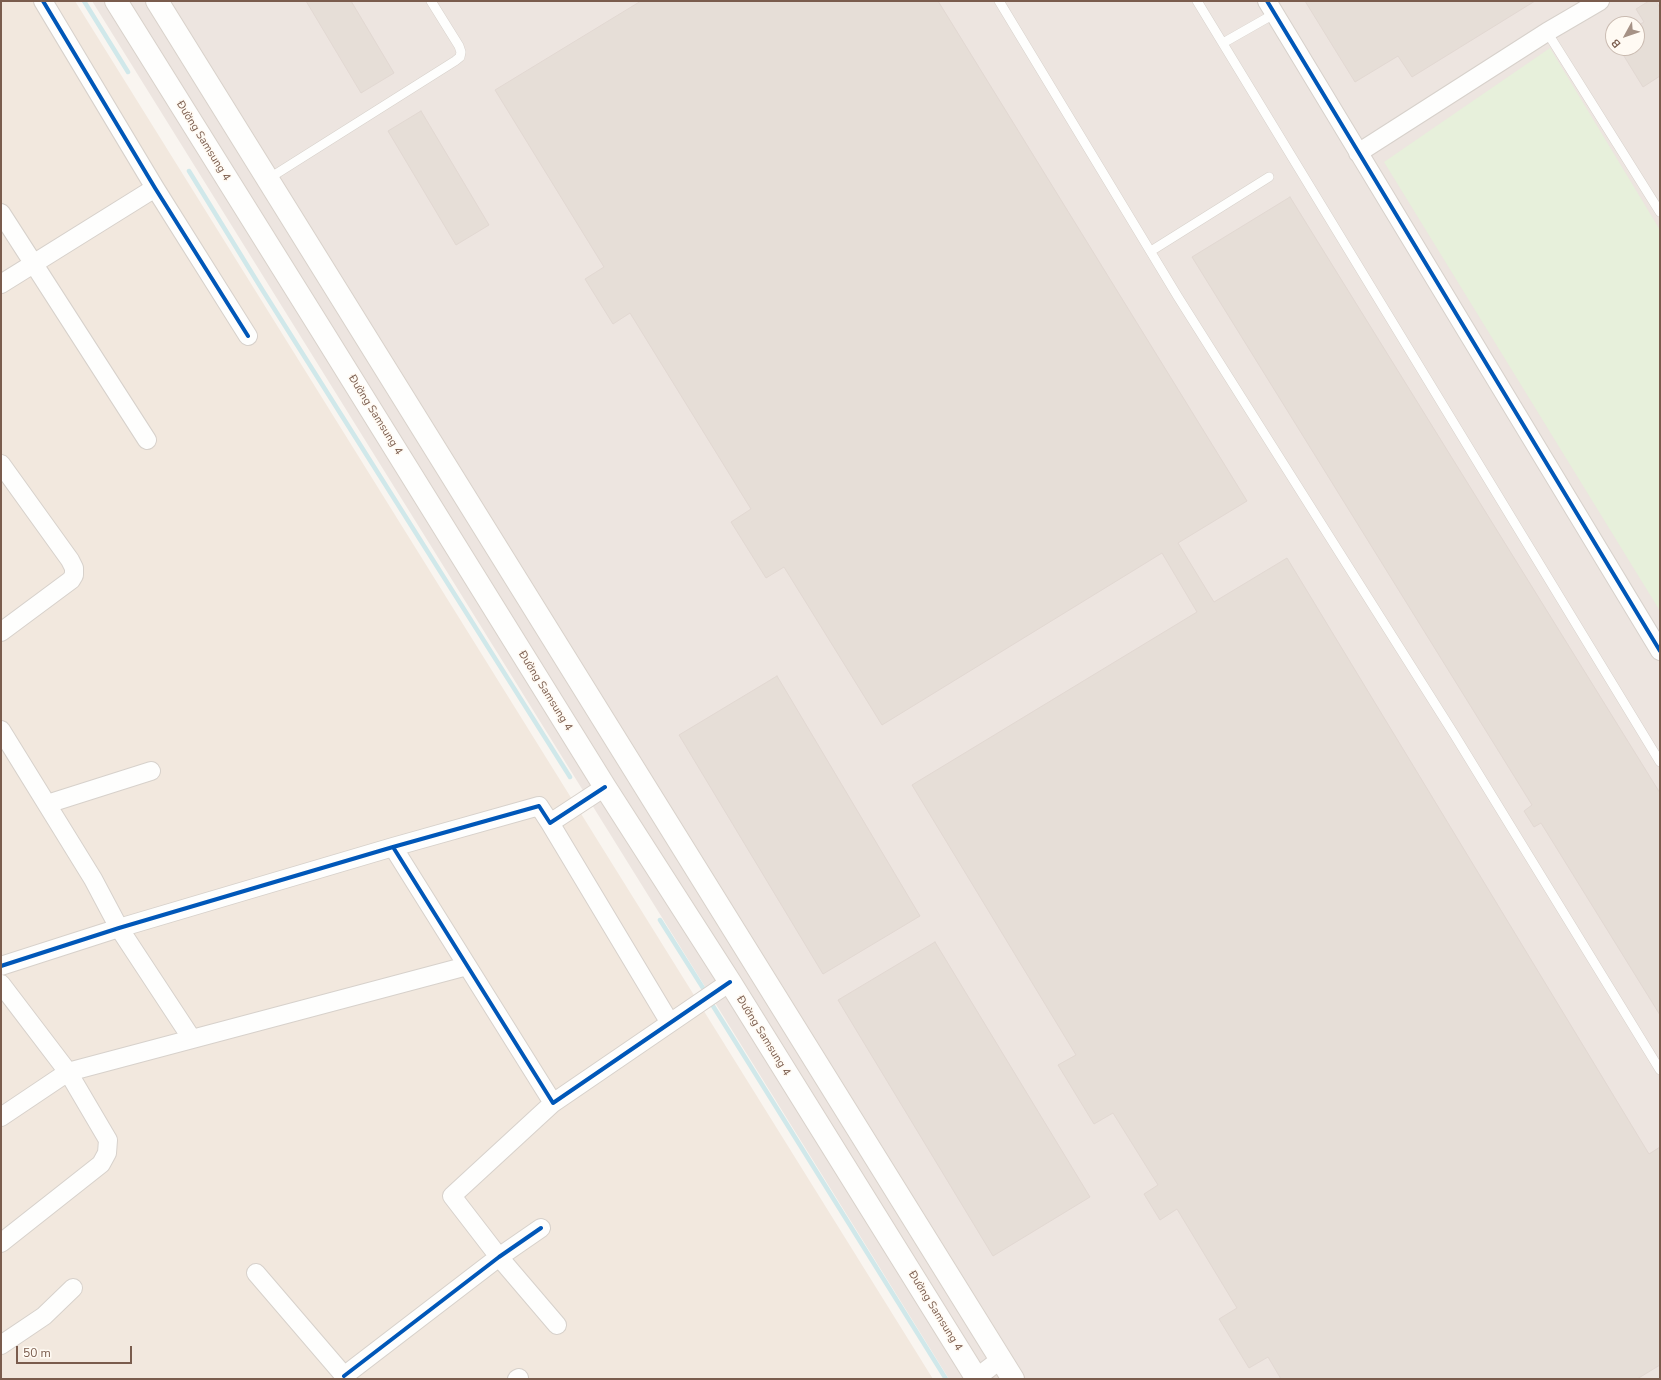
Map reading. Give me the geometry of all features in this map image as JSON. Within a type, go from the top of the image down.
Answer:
[{"type":"main road","name":"Đường Samsung 4","points":[[116,1],[605,787],[730,982],[976,1379]]},
{"type":"main road","points":[[157,1],[1013,1379]]},
{"type":"main road","points":[[142,44],[172,26]]},
{"type":"main road","points":[[239,198],[268,179]]},
{"type":"main road","points":[[538,679],[567,661]]},
{"type":"main road","points":[[605,787],[634,769]]},
{"type":"street","points":[[43,1],[154,188],[248,336]]},
{"type":"street","points":[[1358,153],[1547,32],[1600,1]]},
{"type":"street","points":[[1271,7],[1660,651]]},
{"type":"street","points":[[1,284],[154,188]]},
{"type":"street","points":[[1,213],[32,264],[147,440]]},
{"type":"street","points":[[1,464],[70,560],[74,568],[74,575],[71,580],[1,632]]},
{"type":"street","points":[[1,730],[94,879],[119,928],[192,1039]]},
{"type":"street","points":[[47,804],[151,771]]},
{"type":"street","points":[[550,823],[605,787]]},
{"type":"street","points":[[1,966],[119,928],[393,847],[539,806],[670,1023]]},
{"type":"street","points":[[393,847],[553,1103]]},
{"type":"street","points":[[1,1117],[68,1072],[468,966]]},
{"type":"street","points":[[557,1325],[500,1257],[452,1196],[553,1103],[730,982]]},
{"type":"street","points":[[1,984],[68,1072],[108,1140],[107,1153],[101,1164],[1,1243]]},
{"type":"street","points":[[256,1273],[345,1377],[500,1257],[540,1228]]},
{"type":"street","points":[[1,1345],[44,1316],[73,1288]]},
{"type":"street","points":[[976,1379],[1001,1359]]},
{"type":"lane","points":[[268,179],[460,57],[461,52],[459,46],[431,1]]},
{"type":"lane","points":[[999,1],[1151,251],[1454,734],[1660,1070]]},
{"type":"lane","points":[[1197,1],[1660,762]]},
{"type":"lane","points":[[1223,43],[1271,7]]},
{"type":"lane","points":[[1547,32],[1660,212]]},
{"type":"lane","points":[[1151,251],[1269,177]]},
{"type":"shaded area","points":[[1,1],[75,1],[933,1379],[1,1379]]},
{"type":"shaded area","points":[[92,1],[1660,1],[1660,1379],[949,1379]]},
{"type":"green space","points":[[1550,48],[1660,230],[1660,611],[1384,162]]},
{"type":"building","points":[[306,1],[351,1],[394,73],[361,93]]},
{"type":"building","points":[[641,1],[938,1],[1247,501],[1178,543],[1214,602],[1287,558],[1649,1154],[1660,1147],[1660,1365],[1637,1379],[1281,1379],[1268,1357],[1249,1368],[1219,1319],[1237,1308],[1177,1209],[1160,1220],[1144,1194],[1158,1185],[1113,1113],[1094,1124],[1058,1065],[1076,1055],[912,785],[1197,612],[1162,553],[882,725],[784,567],[766,578],[731,522],[751,509],[630,313],[613,324],[585,279],[604,267],[495,90]]},
{"type":"building","points":[[1305,1],[1535,1],[1412,77],[1398,56],[1355,82]]},
{"type":"building","points":[[1649,1],[1656,1],[1660,8],[1660,76],[1643,87],[1624,56],[1645,56],[1645,16],[1640,16],[1636,9]]},
{"type":"building","points":[[421,111],[489,225],[456,245],[388,131]]},
{"type":"building","points":[[1290,197],[1660,793],[1660,1015],[1541,823],[1534,827],[1524,811],[1532,805],[1192,257]]},
{"type":"building","points":[[777,676],[920,916],[823,974],[679,735]]},
{"type":"building","points":[[935,942],[1090,1197],[993,1256],[838,1000]]},
{"type":"waterway","points":[[84,1],[128,72]]},
{"type":"waterway","points":[[189,171],[263,291],[570,777]]},
{"type":"waterway","points":[[660,920],[703,988]]},
{"type":"waterway","points":[[713,1006],[946,1379]]},
{"type":"cycle path","points":[[43,1],[155,188],[248,336]]},
{"type":"cycle path","points":[[1267,1],[1660,651]]},
{"type":"cycle path","points":[[1,966],[119,928],[393,847],[539,806],[550,823],[605,787]]},
{"type":"cycle path","points":[[393,847],[553,1103],[730,982]]},
{"type":"cycle path","points":[[344,1376],[499,1257],[541,1228]]}]
